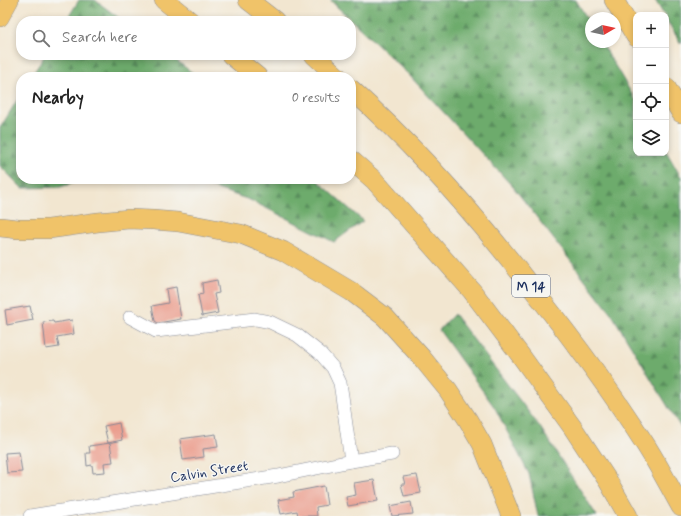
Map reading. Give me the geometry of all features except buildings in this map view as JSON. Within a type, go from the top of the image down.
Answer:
[{"type":"highway","points":[[164,0],[184,16]]},
{"type":"highway","points":[[248,0],[269,16]]},
{"type":"highway","points":[[614,0],[633,32]]},
{"type":"highway","points":[[237,60],[252,72]]},
{"type":"highway","points":[[319,60],[333,72]]},
{"type":"highway","name":"M 14","points":[[356,93],[446,184],[508,256],[600,378],[646,445],[681,507]]},
{"type":"highway","points":[[669,93],[681,113]]},
{"type":"highway","points":[[356,164],[374,180],[472,291],[573,428],[608,481],[628,516]]},
{"type":"highway","points":[[0,227],[18,229],[49,229],[129,219],[178,222],[241,234],[283,251],[352,292],[385,317],[422,358],[448,390],[482,444],[511,516]]},
{"type":"main road","points":[[0,18],[10,0]]},
{"type":"street","points":[[130,317],[156,331],[255,318],[270,322],[297,336],[320,353],[333,368],[340,383],[351,461]]},
{"type":"street","name":"Calvin Street","points":[[30,516],[278,476],[392,454]]},
{"type":"green space","points":[[79,0],[95,0],[116,16],[69,16]]},
{"type":"green space","points":[[330,0],[576,0],[585,15],[585,48],[605,48],[633,96],[633,156],[669,156],[681,177],[681,428],[611,313],[514,188],[409,75],[356,25],[356,16],[347,16]]},
{"type":"green space","points":[[655,0],[681,0],[681,44],[669,24],[669,12],[662,12]]},
{"type":"green space","points":[[42,60],[176,60],[191,72],[34,72]]},
{"type":"green space","points":[[16,102],[16,182],[0,166],[0,128]]},
{"type":"green space","points":[[18,184],[70,184],[60,187],[22,188]]},
{"type":"green space","points":[[202,184],[322,184],[363,221],[334,242],[250,200]]},
{"type":"green space","points":[[454,314],[540,427],[597,516],[538,516],[529,474],[495,408],[439,330]]}]
